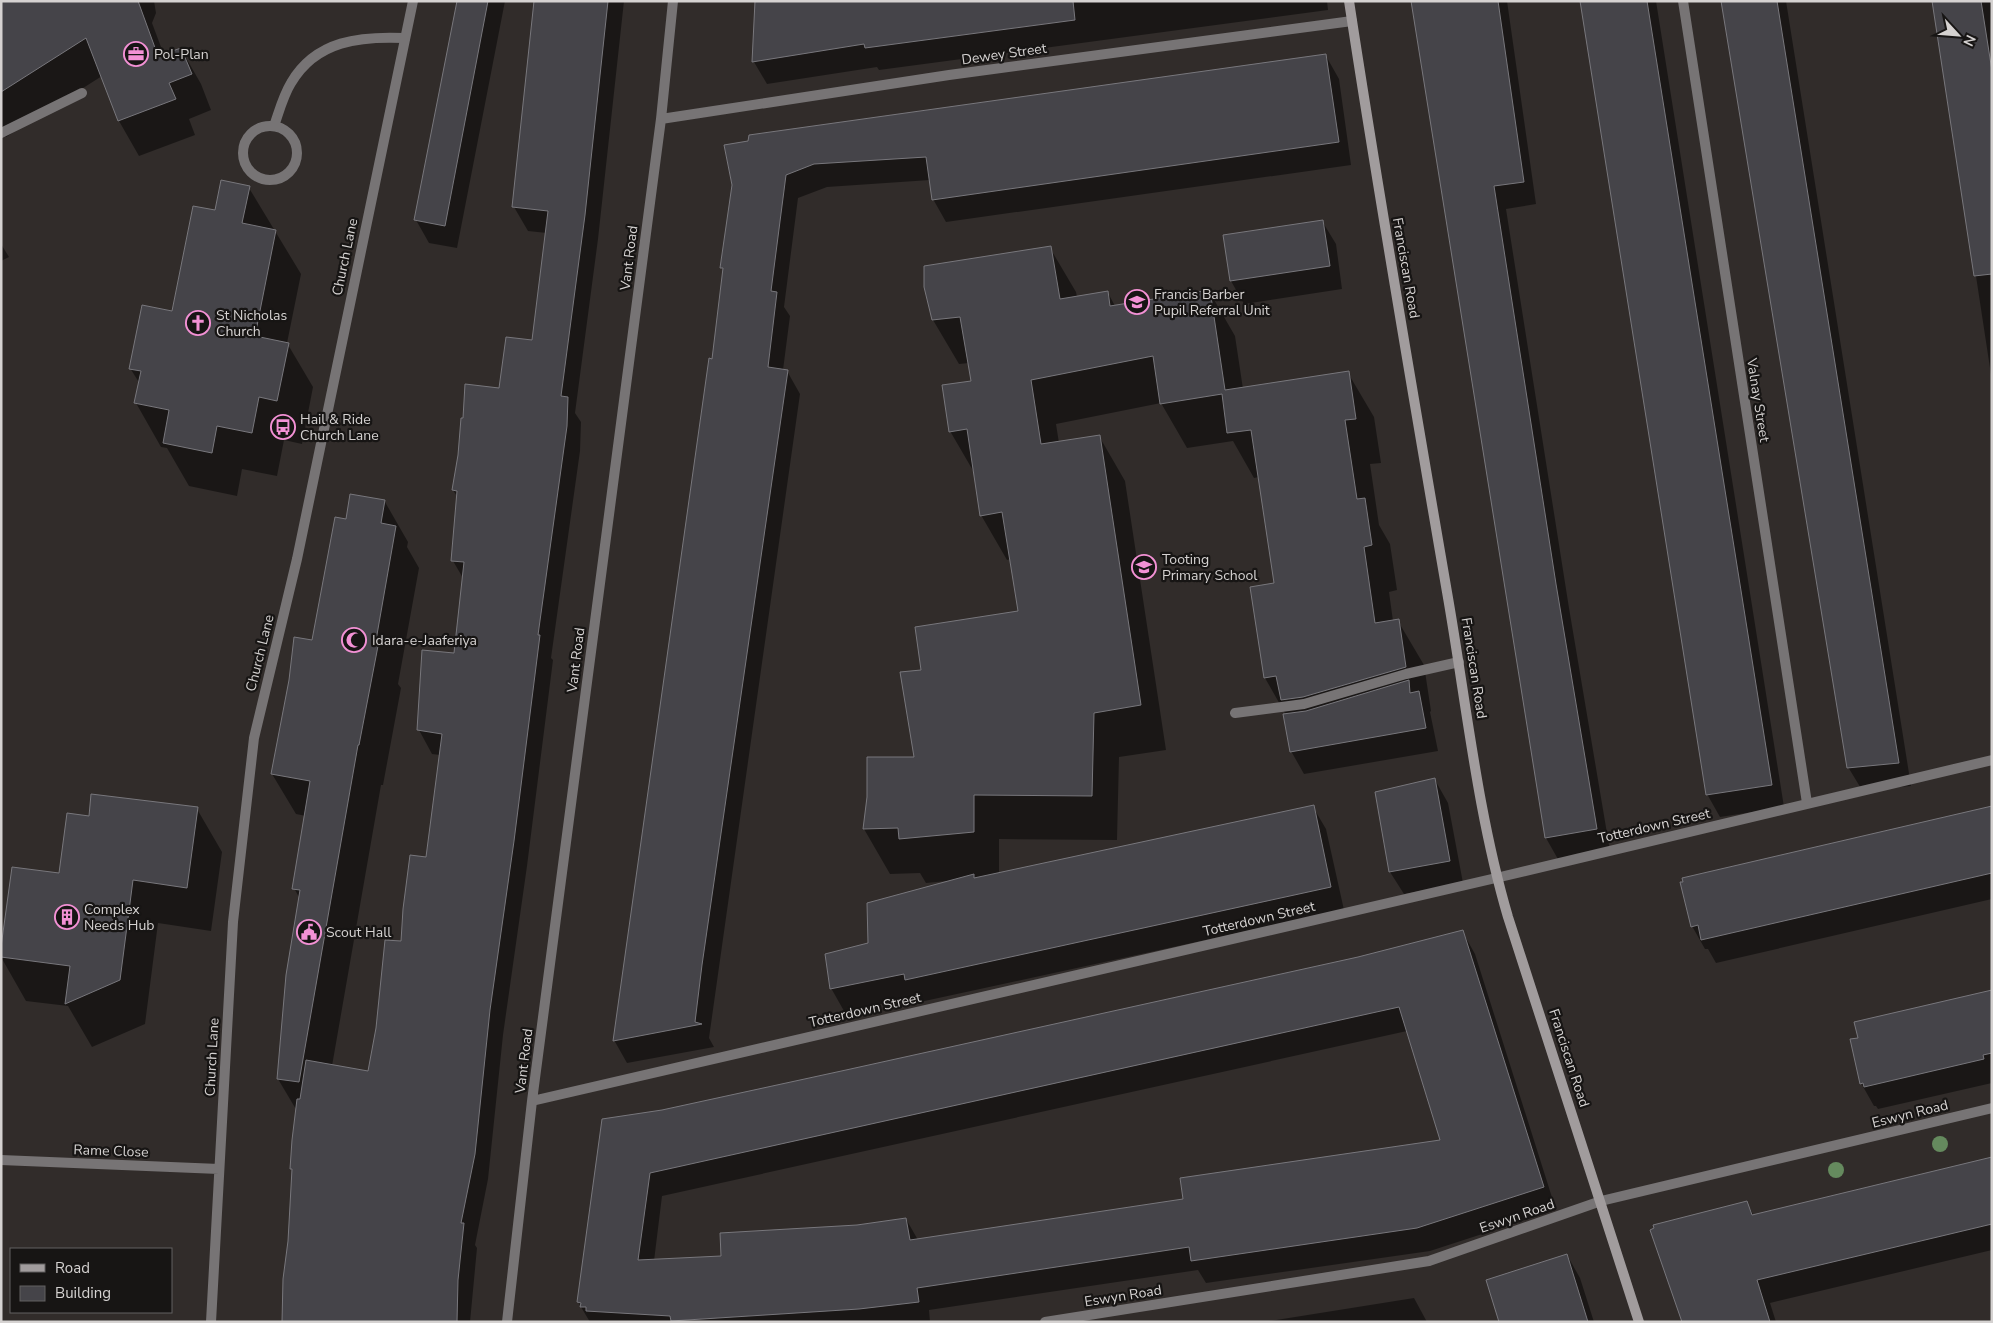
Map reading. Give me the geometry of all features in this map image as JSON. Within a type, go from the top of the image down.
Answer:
[{"type":"street","name":"Church Lane","points":[[211,1322],[233,922],[254,738],[297,559],[413,1]]},
{"type":"street","name":"Vant Road","points":[[507,1322],[532,1100],[661,119],[672,1]]},
{"type":"street","name":"Franciscan Road","points":[[1349,1],[1385,230],[1459,662],[1484,825],[1496,878],[1639,1322]]},
{"type":"street","name":"Valnay Street","points":[[1683,1],[1807,804]]},
{"type":"street","name":"Dewey Street","points":[[661,119],[949,75],[1352,21]]},
{"type":"street","points":[[274,126],[291,82],[305,65],[323,51],[348,40],[376,36],[406,38]]},
{"type":"street","points":[[1,134],[82,93]]},
{"type":"street","points":[[265,126],[274,126],[284,129],[290,134],[296,142],[298,151],[294,169],[278,180],[270,181],[253,175],[243,160],[243,151],[245,142],[250,135],[265,126]]},
{"type":"street","points":[[1235,714],[1304,704],[1406,674],[1459,662]]},
{"type":"street","name":"Totterdown Street","points":[[532,1100],[1496,878],[1992,760]]},
{"type":"street","name":"Eswyn Road","points":[[1045,1322],[1429,1261],[1601,1201],[1992,1108]]},
{"type":"street","name":"Rame Close","points":[[1,1160],[219,1169]]},
{"type":"building","points":[[1,1],[138,1],[158,56],[181,48],[192,74],[169,83],[176,99],[118,121],[86,38],[1,92]]},
{"type":"building","points":[[457,1],[488,1],[445,226],[414,220]]},
{"type":"building","points":[[534,1],[608,1],[585,215],[561,396],[568,397],[567,426],[538,635],[540,635],[514,841],[490,1010],[475,1154],[461,1223],[464,1223],[458,1280],[457,1322],[282,1322],[283,1279],[288,1241],[292,1169],[290,1169],[292,1140],[297,1099],[300,1099],[306,1060],[368,1071],[376,1028],[385,940],[401,941],[410,855],[426,857],[442,734],[417,730],[422,650],[454,653],[464,562],[451,561],[457,491],[452,490],[458,455],[461,418],[463,418],[465,384],[499,388],[506,337],[532,340],[548,211],[512,207]]},
{"type":"building","points":[[755,1],[1073,1],[1075,20],[865,48],[864,44],[752,62]]},
{"type":"building","points":[[1411,1],[1498,1],[1524,182],[1494,186],[1556,584],[1597,829],[1545,838]]},
{"type":"building","points":[[1580,1],[1647,1],[1772,785],[1706,795]]},
{"type":"building","points":[[1721,1],[1777,1],[1899,763],[1847,768]]},
{"type":"building","points":[[1932,1],[1981,1],[1992,71],[1992,274],[1974,276]]},
{"type":"building","points":[[1326,54],[1339,142],[932,200],[926,157],[814,164],[786,175],[771,291],[777,292],[768,367],[788,370],[702,965],[695,1022],[702,1024],[613,1041],[709,358],[712,359],[723,268],[720,268],[732,185],[724,145],[748,141],[749,135]]},
{"type":"building","name":"St Nicholas Church","points":[[221,180],[250,186],[242,223],[276,230],[255,336],[289,343],[277,401],[259,397],[252,433],[217,426],[212,453],[163,443],[169,410],[134,403],[141,371],[129,369],[142,305],[172,311],[193,206],[215,210]]},
{"type":"building","points":[[1323,220],[1330,266],[1230,281],[1223,235]]},
{"type":"building","points":[[1051,246],[1060,299],[1108,291],[1110,306],[1210,290],[1225,390],[1349,371],[1356,419],[1345,420],[1357,499],[1365,498],[1372,545],[1364,547],[1375,623],[1399,619],[1406,667],[1303,697],[1281,700],[1276,676],[1264,678],[1250,587],[1274,583],[1251,430],[1227,433],[1222,394],[1160,404],[1153,356],[1031,380],[1041,444],[1100,435],[1141,705],[1094,713],[1092,796],[974,795],[974,832],[899,839],[898,828],[863,829],[867,797],[867,757],[914,757],[900,672],[921,670],[915,627],[1018,611],[1002,512],[980,516],[967,429],[949,432],[942,385],[971,381],[960,317],[932,320],[924,287],[924,266]]},
{"type":"building","name":"Idara-e-Jaaferiya","points":[[350,494],[385,500],[381,523],[396,526],[375,646],[378,646],[358,745],[299,1082],[277,1079],[286,975],[300,890],[292,889],[310,781],[271,774],[289,680],[294,637],[312,640],[335,517],[346,519]]},
{"type":"building","points":[[1409,680],[1410,693],[1419,691],[1426,728],[1290,752],[1283,714],[1306,711]]},
{"type":"building","points":[[1435,778],[1450,861],[1389,872],[1375,792]]},
{"type":"building","name":"Complex Needs Hub","points":[[91,794],[198,807],[187,888],[133,880],[120,980],[65,1004],[70,966],[1,957],[1,947],[12,867],[59,873],[67,813],[89,816]]},
{"type":"building","points":[[1314,805],[1331,887],[905,980],[904,974],[830,989],[825,954],[868,943],[867,903],[974,874],[974,878]]},
{"type":"building","points":[[1992,806],[1992,873],[1701,940],[1698,925],[1691,927],[1680,882],[1683,882],[1682,878]]},
{"type":"building","points":[[1463,930],[1544,1187],[1417,1228],[1191,1261],[1189,1247],[917,1288],[919,1302],[859,1309],[671,1321],[670,1316],[586,1311],[586,1307],[580,1307],[581,1303],[577,1302],[602,1119],[662,1110],[1358,957]],"holes":[[[1399,1007],[1440,1140],[1180,1178],[1183,1199],[997,1227],[910,1240],[906,1218],[857,1225],[720,1233],[721,1256],[638,1260],[650,1173]]]},
{"type":"building","points":[[1992,990],[1992,1053],[1983,1055],[1984,1059],[1864,1087],[1863,1083],[1860,1084],[1850,1039],[1858,1038],[1854,1022]]},
{"type":"building","points":[[1992,1157],[1992,1224],[1757,1280],[1770,1322],[1682,1322],[1650,1230],[1654,1228],[1653,1225],[1747,1201],[1752,1215]]},
{"type":"building","points":[[1567,1254],[1588,1322],[1499,1322],[1486,1280]]},
{"type":"place","name":"Pol-Plan","points":[[136,54]]},
{"type":"place","name":"Francis Barber Pupil Referral Unit","points":[[1137,302]]},
{"type":"place","name":"St Nicholas Church","points":[[198,323]]},
{"type":"place","name":"Hail & Ride Church Lane","points":[[283,427]]},
{"type":"place","name":"Tooting Primary School","points":[[1144,567]]},
{"type":"place","name":"Idara-e-Jaaferiya","points":[[354,640]]},
{"type":"place","name":"Complex Needs Hub","points":[[67,917]]},
{"type":"place","name":"Scout Hall","points":[[309,932]]}]
